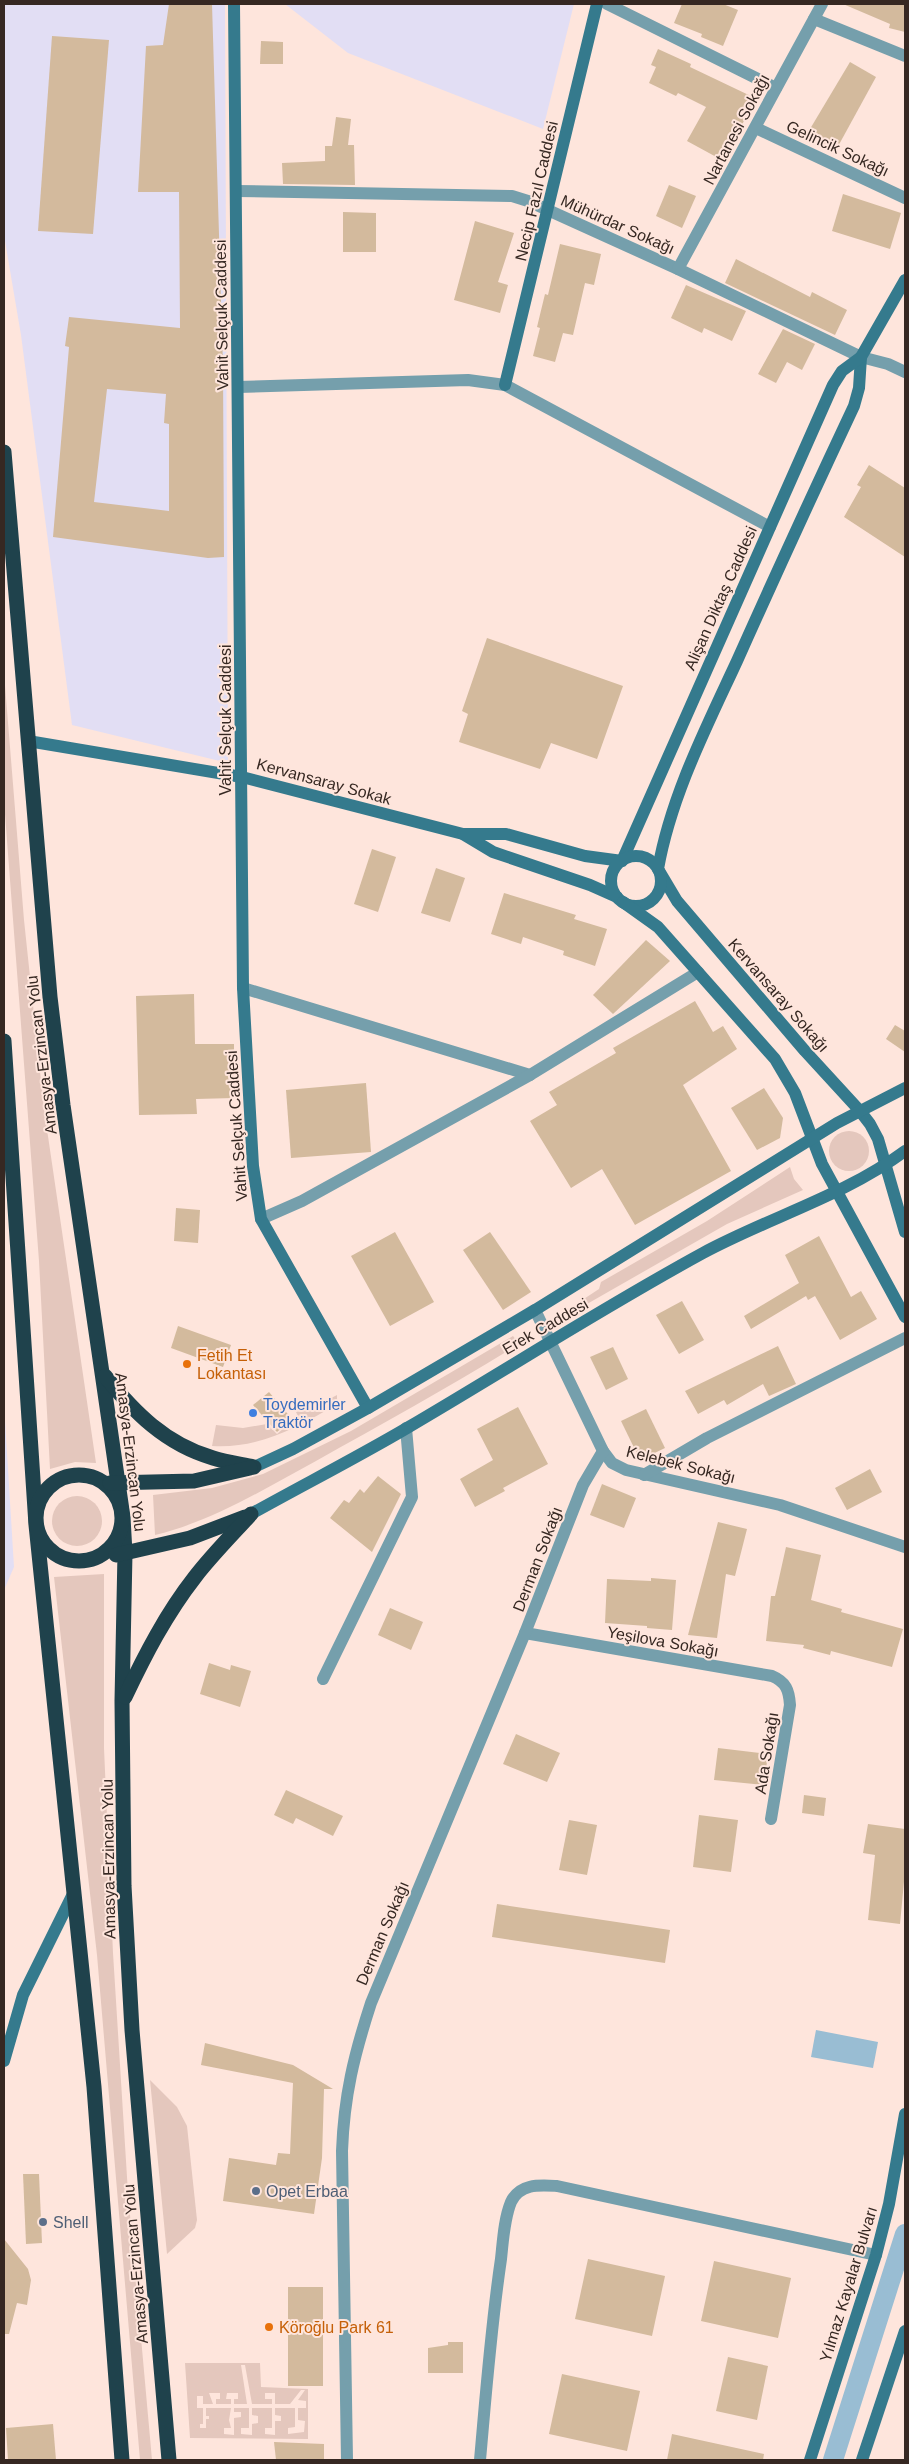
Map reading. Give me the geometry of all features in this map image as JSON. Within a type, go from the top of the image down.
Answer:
[{"type":"highway","name":"Amasya-Erzincan Yolu","points":[[4,452],[50,997],[82,1237],[104,1374],[112,1484]]},
{"type":"highway","name":"Amasya-Erzincan Yolu","points":[[4,1040],[36,1525],[94,2087],[122,2460]]},
{"type":"highway","points":[[104,1374],[131,1408],[162,1433],[212,1458],[254,1467]]},
{"type":"highway","points":[[251,1514],[207,1533],[125,1553],[76,1562],[56,1554],[41,1538],[36,1525],[37,1510],[42,1496],[51,1485],[63,1478],[78,1475],[92,1477],[112,1484],[194,1481],[254,1467]]},
{"type":"highway","points":[[90,1560],[103,1554],[113,1545],[120,1533],[123,1517],[112,1484]]},
{"type":"highway","points":[[122,1701],[152,1641],[177,1603],[195,1577],[251,1514]]},
{"type":"highway","name":"Amasya-Erzincan Yolu","points":[[123,1517],[125,1553],[122,1701],[124,1886],[132,2030],[169,2460]]},
{"type":"street","name":"Vahit Selçuk Caddesi","points":[[234,4],[243,988],[253,1166],[261,1219],[368,1408]]},
{"type":"street","name":"Necip Fazıl Caddesi","points":[[505,385],[597,4]]},
{"type":"street","points":[[607,4],[776,88]]},
{"type":"street","name":"Nartanesi Sokağı","points":[[678,269],[822,4]]},
{"type":"street","points":[[814,19],[905,56]]},
{"type":"street","name":"Gelincik Sokağı","points":[[756,128],[905,198]]},
{"type":"street","name":"Mühürdar Sokağı","points":[[236,191],[495,194],[520,199],[678,269],[862,357],[888,364],[905,372]]},
{"type":"street","name":"Alişan Diktaş Caddesi","points":[[658,869],[663,838],[682,785],[854,406],[859,388],[862,357],[905,280]]},
{"type":"street","name":"Alişan Diktaş Caddesi","points":[[622,861],[833,385],[842,371],[862,357]]},
{"type":"street","points":[[238,387],[468,380],[505,385],[770,527]]},
{"type":"street","name":"Kervansaray Sokak","points":[[28,741],[242,777],[463,834],[506,834],[584,856],[622,861]]},
{"type":"street","name":"Kervansaray Sokak","points":[[463,834],[502,856],[590,884],[620,900]]},
{"type":"street","name":"Kervansaray Sokağı","points":[[622,861],[638,856],[653,863],[677,901],[805,1051],[860,1111],[878,1139],[905,1232]]},
{"type":"street","points":[[622,861],[612,874],[613,890],[620,900],[658,927],[775,1059],[795,1093],[804,1113],[811,1139],[822,1164],[905,1317]]},
{"type":"street","points":[[620,900],[638,906],[653,900],[660,885],[658,869]]},
{"type":"street","points":[[261,1219],[302,1201],[530,1075],[698,972]]},
{"type":"street","points":[[243,988],[530,1075]]},
{"type":"street","name":"Erek Caddesi","points":[[254,1467],[368,1408],[535,1310],[837,1123],[905,1088]]},
{"type":"street","points":[[837,1123],[856,1121],[873,1130],[878,1139]]},
{"type":"street","name":"Erek Caddesi","points":[[822,1164],[820,1145],[823,1136],[837,1123]]},
{"type":"street","name":"Erek Caddesi","points":[[862,1180],[876,1167],[880,1158],[878,1139]]},
{"type":"street","name":"Erek Caddesi","points":[[251,1514],[406,1428],[549,1341],[745,1231],[862,1180],[905,1151]]},
{"type":"street","points":[[822,1164],[834,1178],[852,1182],[862,1180]]},
{"type":"street","name":"Kelebek Sokağı","points":[[535,1310],[602,1451],[612,1463],[626,1470],[644,1475],[780,1505],[905,1547]]},
{"type":"street","points":[[644,1475],[707,1438],[905,1338]]},
{"type":"street","points":[[323,1679],[412,1497],[406,1428]]},
{"type":"street","name":"Derman Sokağı","points":[[346,2460],[342,2151],[343,2112],[347,2088],[371,2003],[525,1633],[583,1485],[602,1451]]},
{"type":"street","name":"Yeşilova Sokağı","points":[[525,1633],[772,1676],[782,1680],[789,1691]]},
{"type":"street","name":"Ada Sokağı","points":[[771,1819],[788,1723],[789,1691]]},
{"type":"street","points":[[4,2061],[24,1995],[74,1892]]},
{"type":"street","name":"Yılmaz Kayalar Bulvarı","points":[[810,2460],[876,2255],[889,2204],[905,2114]]},
{"type":"street","points":[[480,2460],[492,2331],[506,2225],[511,2202],[520,2192],[533,2184],[558,2186],[876,2255]]},
{"type":"street","points":[[862,2460],[905,2330]]},
{"type":"shaded area","points":[[4,4],[225,4],[228,763],[72,725],[21,335],[4,235]]},
{"type":"shaded area","points":[[285,4],[574,4],[543,129],[348,53]]},
{"type":"shaded area","points":[[4,673],[24,920],[44,1109],[96,1463],[75,1462],[50,1469],[39,1261],[4,801]]},
{"type":"shaded area","points":[[849,1131],[860,1134],[866,1140],[869,1151],[866,1162],[860,1168],[849,1171],[838,1168],[832,1162],[829,1151],[832,1140],[838,1134]]},
{"type":"shaded area","points":[[790,1167],[794,1179],[803,1190],[727,1224],[566,1316],[564,1312],[599,1289],[601,1282],[707,1221]]},
{"type":"shaded area","points":[[513,1336],[519,1344],[444,1389],[316,1461],[218,1513],[155,1535],[153,1495],[212,1488],[263,1474],[351,1431]]},
{"type":"shaded area","points":[[337,1395],[337,1404],[308,1421],[278,1435],[246,1444],[212,1446],[216,1425],[243,1428],[267,1424],[277,1434],[298,1416],[296,1412],[316,1406]]},
{"type":"shaded area","points":[[4,1404],[14,1567],[4,1590]]},
{"type":"shaded area","points":[[72,1496],[82,1496],[95,1503],[102,1516],[102,1526],[95,1539],[82,1546],[72,1546],[63,1542],[56,1535],[52,1526],[52,1516],[56,1507],[63,1500]]},
{"type":"shaded area","points":[[104,1574],[104,1748],[113,1953],[128,2193],[152,2460],[140,2460],[97,1955],[54,1577]]},
{"type":"shaded area","points":[[150,2080],[177,2107],[187,2126],[197,2220],[195,2228],[167,2254]]},
{"type":"shaded area","points":[[185,2363],[260,2363],[261,2387],[308,2389],[308,2439],[190,2438]],"holes":[[[241,2365],[245,2365],[252,2404],[272,2404],[272,2399],[265,2399],[265,2393],[275,2393],[275,2404],[290,2404],[301,2390],[305,2390],[298,2400],[306,2401],[306,2408],[298,2408],[298,2420],[305,2421],[304,2432],[288,2434],[288,2428],[295,2427],[295,2408],[275,2408],[275,2415],[281,2416],[281,2421],[275,2421],[275,2435],[265,2434],[265,2428],[272,2428],[272,2408],[252,2408],[252,2415],[258,2416],[258,2423],[252,2424],[252,2435],[241,2434],[241,2428],[249,2428],[249,2408],[234,2408],[234,2412],[241,2412],[241,2417],[234,2418],[234,2435],[224,2434],[224,2428],[231,2428],[229,2420],[231,2408],[206,2408],[206,2416],[209,2416],[209,2419],[206,2419],[206,2428],[200,2428],[200,2424],[203,2424],[203,2408],[197,2408],[197,2396],[203,2396],[203,2404],[213,2404],[209,2393],[220,2393],[220,2399],[216,2399],[216,2404],[231,2404],[231,2399],[226,2399],[227,2393],[238,2393],[238,2399],[234,2399],[234,2404],[247,2404]]]},
{"type":"water","points":[[816,2030],[878,2042],[873,2068],[811,2057]]},
{"type":"building","points":[[169,4],[212,4],[223,366],[224,557],[208,558],[53,537],[69,347],[65,346],[69,317],[180,328],[179,192],[138,192],[146,46],[163,45]],"holes":[[[107,389],[166,394],[164,423],[169,424],[169,511],[94,502]]]},
{"type":"building","points":[[682,4],[723,4],[738,10],[723,46],[701,37],[702,34],[674,23]]},
{"type":"building","points":[[843,4],[905,4],[905,32],[889,28],[890,24]]},
{"type":"building","points":[[52,36],[109,40],[93,234],[38,231]]},
{"type":"building","points":[[261,41],[283,42],[283,64],[260,64]]},
{"type":"building","points":[[658,49],[691,64],[690,67],[755,98],[740,129],[737,128],[720,159],[687,141],[706,107],[678,93],[676,96],[649,83],[656,67],[651,65]]},
{"type":"building","points":[[850,62],[876,77],[836,150],[807,134]]},
{"type":"building","points":[[336,117],[351,119],[348,145],[354,145],[355,185],[283,184],[282,163],[325,161],[325,146],[332,146]]},
{"type":"building","points":[[669,185],[696,196],[682,228],[656,216]]},
{"type":"building","points":[[843,194],[901,213],[890,249],[832,231]]},
{"type":"building","points":[[343,212],[376,213],[376,252],[343,252]]},
{"type":"building","points":[[475,221],[514,233],[498,282],[508,285],[500,313],[454,300]]},
{"type":"building","points":[[560,244],[601,254],[594,285],[585,283],[573,335],[563,333],[555,362],[533,356],[540,328],[537,327],[545,294],[548,295]]},
{"type":"building","points":[[736,259],[810,297],[812,292],[847,310],[835,335],[725,283]]},
{"type":"building","points":[[686,285],[746,311],[732,341],[704,328],[702,333],[671,318]]},
{"type":"building","points":[[783,329],[815,344],[802,370],[787,362],[776,383],[758,374]]},
{"type":"building","points":[[869,465],[905,488],[905,557],[844,517],[861,487],[857,485]]},
{"type":"building","points":[[487,638],[623,686],[597,759],[551,743],[540,769],[459,742],[468,714],[462,711]]},
{"type":"building","points":[[372,849],[396,857],[378,912],[354,904]]},
{"type":"building","points":[[436,868],[465,878],[450,922],[421,913]]},
{"type":"building","points":[[504,893],[576,915],[574,919],[607,929],[595,966],[563,955],[564,951],[523,937],[521,944],[491,934]]},
{"type":"building","points":[[646,940],[670,961],[613,1014],[593,995]]},
{"type":"building","points":[[194,994],[195,1044],[234,1044],[234,1098],[196,1099],[197,1114],[139,1115],[136,996]]},
{"type":"building","points":[[695,1001],[713,1032],[723,1026],[737,1049],[683,1085],[731,1171],[635,1225],[602,1169],[571,1188],[530,1121],[557,1105],[549,1092],[616,1053],[613,1048]]},
{"type":"building","points":[[895,1025],[905,1031],[905,1052],[886,1039]]},
{"type":"building","points":[[366,1083],[371,1152],[291,1158],[286,1090]]},
{"type":"building","points":[[764,1088],[783,1118],[780,1138],[757,1150],[731,1108]]},
{"type":"building","points":[[176,1208],[200,1210],[198,1243],[174,1241]]},
{"type":"building","points":[[395,1232],[434,1302],[390,1326],[351,1256]]},
{"type":"building","points":[[490,1232],[531,1292],[503,1310],[463,1250]]},
{"type":"building","points":[[819,1236],[851,1297],[861,1291],[877,1319],[840,1340],[815,1296],[808,1300],[806,1296],[751,1329],[744,1316],[799,1283],[785,1255]]},
{"type":"building","points":[[682,1301],[704,1340],[679,1354],[656,1315]]},
{"type":"building","points":[[178,1326],[231,1345],[223,1367],[171,1348]]},
{"type":"building","points":[[778,1346],[796,1384],[769,1396],[763,1384],[727,1405],[724,1400],[698,1414],[685,1391]]},
{"type":"building","points":[[613,1347],[628,1379],[606,1390],[590,1357]]},
{"type":"building","points":[[269,1392],[292,1419],[277,1432],[253,1405]]},
{"type":"building","points":[[518,1407],[548,1464],[503,1488],[505,1491],[475,1507],[460,1479],[493,1460],[477,1429]]},
{"type":"building","points":[[646,1409],[665,1448],[640,1460],[621,1421]]},
{"type":"building","points":[[870,1469],[882,1492],[847,1510],[835,1488]]},
{"type":"building","points":[[378,1476],[401,1494],[372,1552],[330,1518],[344,1500],[349,1503],[360,1489],[364,1493]]},
{"type":"building","points":[[602,1484],[636,1498],[624,1528],[590,1515]]},
{"type":"building","points":[[718,1522],[747,1529],[735,1576],[726,1574],[717,1638],[688,1635]]},
{"type":"building","points":[[786,1547],[821,1555],[811,1600],[842,1609],[841,1612],[903,1629],[892,1667],[831,1651],[830,1655],[803,1648],[804,1645],[766,1641],[771,1596],[775,1596]]},
{"type":"building","points":[[651,1578],[676,1580],[672,1630],[605,1623],[607,1579],[651,1581]]},
{"type":"building","points":[[390,1608],[423,1622],[411,1650],[378,1635]]},
{"type":"building","points":[[209,1663],[230,1670],[231,1665],[251,1671],[240,1707],[200,1694]]},
{"type":"building","points":[[516,1734],[560,1753],[547,1782],[503,1764]]},
{"type":"building","points":[[718,1748],[768,1754],[764,1785],[714,1780]]},
{"type":"building","points":[[286,1790],[343,1816],[333,1836],[296,1818],[293,1824],[274,1815]]},
{"type":"building","points":[[804,1795],[826,1798],[824,1816],[802,1813]]},
{"type":"building","points":[[699,1815],[738,1820],[731,1872],[693,1867]]},
{"type":"building","points":[[569,1820],[597,1825],[587,1875],[559,1870]]},
{"type":"building","points":[[868,1824],[905,1829],[905,1871],[900,1924],[868,1920],[875,1855],[863,1853]]},
{"type":"building","points":[[497,1904],[670,1930],[665,1963],[492,1937]]},
{"type":"building","points":[[205,2043],[293,2065],[333,2089],[324,2089],[322,2158],[314,2214],[223,2201],[229,2158],[276,2165],[278,2153],[290,2154],[293,2083],[201,2065]]},
{"type":"building","points":[[23,2174],[39,2174],[42,2243],[26,2244]]},
{"type":"building","points":[[4,2239],[28,2269],[31,2280],[27,2305],[17,2303],[9,2334],[4,2334]]},
{"type":"building","points":[[588,2259],[665,2276],[652,2336],[575,2319]]},
{"type":"building","points":[[714,2261],[791,2278],[778,2338],[701,2321]]},
{"type":"building","points":[[288,2287],[323,2287],[323,2386],[288,2386]]},
{"type":"building","points":[[448,2342],[463,2342],[463,2373],[428,2373],[428,2348],[448,2345]]},
{"type":"building","points":[[728,2357],[768,2366],[757,2420],[716,2411]]},
{"type":"building","points":[[562,2374],[640,2391],[627,2451],[549,2434]]},
{"type":"building","points":[[53,2424],[56,2460],[8,2460],[6,2428]]},
{"type":"building","points":[[672,2434],[764,2454],[763,2460],[667,2460]]},
{"type":"building","points":[[274,2442],[324,2444],[324,2460],[276,2460]]},
{"type":"waterway","points":[[833,2460],[905,2234]]},
{"type":"place","name":"Fetih Et Lokantası","points":[[187,1364]]},
{"type":"place","name":"Toydemirler Traktör","points":[[253,1413]]},
{"type":"place","name":"Opet Erbaa","points":[[256,2191]]},
{"type":"place","name":"Shell","points":[[43,2222]]},
{"type":"place","name":"Köroğlu Park 61","points":[[269,2327]]}]
